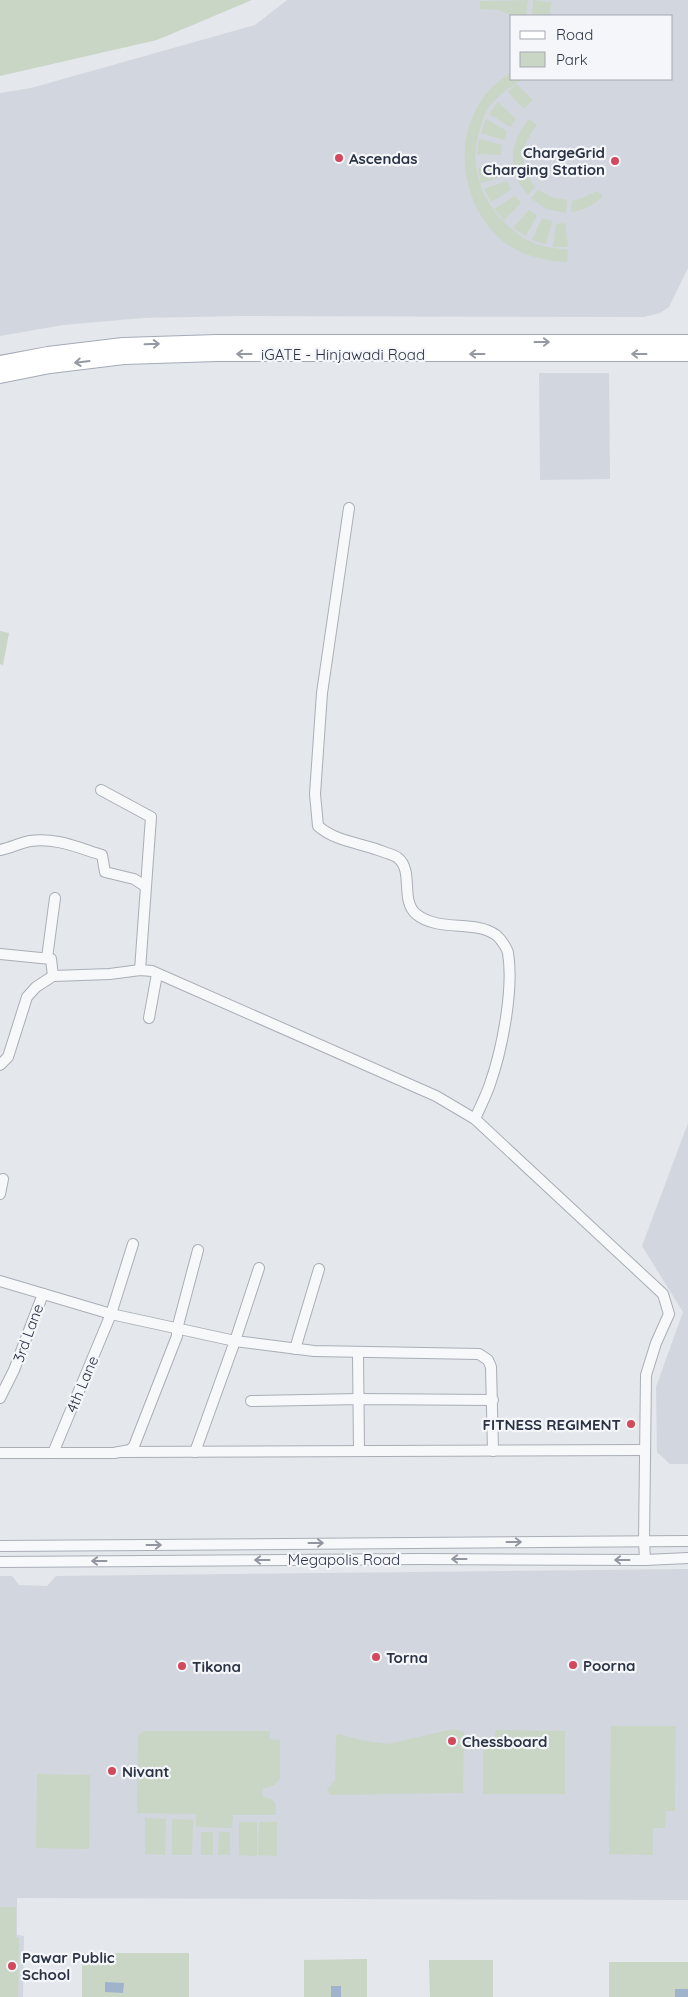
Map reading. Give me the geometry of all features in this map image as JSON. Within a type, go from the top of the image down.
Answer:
[{"type":"main road","name":"iGATE - Hinjawadi Road","points":[[0,364],[48,354],[123,344],[217,342],[688,342]]},
{"type":"main road","name":"iGATE - Hinjawadi Road","points":[[0,376],[50,366],[134,357],[217,354],[688,354]]},
{"type":"street","points":[[349,508],[322,694],[315,794],[318,826],[328,835],[397,857],[405,866],[408,898],[415,913],[432,922],[456,927],[482,928],[497,935],[508,951],[509,978],[503,1032],[490,1086],[475,1119]]},
{"type":"street","points":[[101,790],[151,817],[140,970]]},
{"type":"street","points":[[0,850],[29,842],[51,840],[69,844],[102,854],[105,872],[134,879],[145,886]]},
{"type":"street","points":[[47,958],[55,898]]},
{"type":"street","points":[[0,954],[51,959],[53,976]]},
{"type":"street","points":[[0,1066],[8,1057],[27,997],[36,987],[53,976],[110,974],[140,970],[157,974],[436,1096],[475,1119],[662,1294],[669,1314],[656,1343],[646,1375],[645,1560]]},
{"type":"street","points":[[150,1018],[157,974]]},
{"type":"street","points":[[0,1194],[4,1179]]},
{"type":"street","name":"4th Lane","points":[[53,1454],[111,1314],[133,1244]]},
{"type":"street","points":[[119,1452],[130,1450],[134,1446],[177,1336],[177,1329],[198,1250]]},
{"type":"street","points":[[195,1452],[236,1341],[259,1268]]},
{"type":"street","points":[[295,1349],[319,1270]]},
{"type":"street","points":[[0,1281],[111,1314],[236,1341],[295,1349],[358,1353],[480,1354],[488,1360],[491,1367],[493,1451]]},
{"type":"street","name":"3rd Lane","points":[[0,1398],[14,1370],[43,1294]]},
{"type":"street","points":[[358,1353],[359,1451]]},
{"type":"street","points":[[251,1401],[359,1399],[492,1400]]},
{"type":"street","points":[[0,1454],[645,1450]]},
{"type":"street","name":"Megapolis Road","points":[[0,1546],[688,1541]]},
{"type":"street","name":"Megapolis Road","points":[[0,1562],[410,1559],[645,1560],[688,1558]]},
{"type":"shaded area","name":"Ascendas","points":[[287,0],[688,0],[688,268],[669,307],[660,313],[644,317],[237,316],[143,318],[63,325],[0,336],[0,93],[31,88],[255,25]]},
{"type":"shaded area","points":[[539,373],[609,373],[610,479],[540,480]]},
{"type":"shaded area","points":[[688,1123],[688,1464],[670,1464],[657,1452],[656,1387],[683,1312],[642,1246]]},
{"type":"shaded area","points":[[688,1569],[688,1900],[17,1898],[17,1935],[24,1936],[23,1997],[0,1997],[0,1576],[12,1576],[19,1585],[47,1586],[56,1576]]},
{"type":"green space","points":[[0,0],[252,0],[157,40],[0,76]]},
{"type":"green space","points":[[528,0],[526,15],[510,15],[499,10],[480,9],[480,1]]},
{"type":"green space","points":[[533,0],[551,2],[550,15],[532,15]]},
{"type":"green space","points":[[510,73],[510,80],[521,80],[498,97],[483,118],[476,146],[476,162],[478,178],[484,193],[491,207],[513,231],[536,244],[568,250],[567,262],[538,258],[511,247],[494,232],[480,214],[471,194],[466,172],[465,150],[469,127],[477,107],[491,88]]},
{"type":"green space","points":[[516,84],[533,100],[524,109],[508,92]]},
{"type":"green space","points":[[498,102],[516,119],[510,127],[489,114]]},
{"type":"green space","points":[[486,119],[507,131],[504,140],[481,133]]},
{"type":"green space","points":[[529,119],[537,125],[524,148],[523,156],[526,171],[535,187],[528,195],[516,176],[513,167],[513,157],[517,138]]},
{"type":"green space","points":[[479,139],[502,145],[501,155],[477,154]]},
{"type":"green space","points":[[502,167],[504,176],[481,183],[478,168]]},
{"type":"green space","points":[[507,181],[511,190],[491,202],[484,189]]},
{"type":"green space","points":[[538,190],[551,197],[567,200],[566,213],[546,209],[531,198]]},
{"type":"green space","points":[[597,191],[603,196],[596,202],[588,207],[571,212],[572,201]]},
{"type":"green space","points":[[515,196],[521,203],[504,220],[494,209]]},
{"type":"green space","points":[[529,210],[537,215],[526,236],[513,228]]},
{"type":"green space","points":[[542,218],[552,221],[546,244],[532,240]]},
{"type":"green space","points":[[565,223],[568,247],[553,247],[556,224]]},
{"type":"green space","points":[[0,631],[9,633],[3,665],[0,664]]},
{"type":"green space","points":[[611,1726],[676,1726],[675,1811],[666,1811],[665,1828],[653,1828],[653,1855],[609,1854]]},
{"type":"green space","points":[[453,1729],[464,1732],[463,1793],[330,1795],[327,1790],[335,1780],[336,1736],[339,1734],[360,1740],[388,1744]]},
{"type":"green space","points":[[496,1730],[565,1731],[565,1794],[483,1794],[483,1749],[487,1744],[494,1742]]},
{"type":"green space","points":[[145,1731],[270,1731],[270,1739],[280,1740],[280,1779],[274,1785],[263,1789],[262,1795],[275,1802],[276,1815],[233,1815],[232,1828],[196,1827],[196,1814],[137,1813],[138,1738]]},
{"type":"green space","points":[[37,1774],[90,1775],[89,1849],[36,1848]]},
{"type":"green space","points":[[145,1818],[166,1819],[165,1855],[145,1854]]},
{"type":"green space","points":[[172,1819],[193,1820],[192,1855],[172,1855]]},
{"type":"green space","points":[[239,1822],[257,1822],[257,1856],[239,1855]]},
{"type":"green space","points":[[259,1822],[277,1822],[277,1856],[258,1855]]},
{"type":"green space","points":[[201,1832],[213,1832],[213,1855],[201,1855]]},
{"type":"green space","points":[[219,1832],[230,1832],[230,1855],[218,1855]]},
{"type":"green space","name":"Pawar Public School","points":[[0,1907],[16,1907],[16,1937],[19,1938],[18,1997],[0,1997]]},
{"type":"green space","points":[[82,1953],[189,1953],[189,1997],[82,1997]]},
{"type":"green space","points":[[367,1959],[367,1997],[304,1997],[304,1960]]},
{"type":"green space","points":[[429,1960],[493,1960],[493,1997],[430,1997]]},
{"type":"green space","points":[[609,1962],[688,1962],[688,1997],[609,1997]]},
{"type":"water","points":[[105,1982],[124,1983],[123,1993],[105,1992]]},
{"type":"water","points":[[331,1986],[341,1986],[341,1997],[331,1997]]},
{"type":"water","points":[[675,1989],[688,1989],[688,1997],[675,1997]]},
{"type":"place","name":"Ascendas","points":[[339,158]]},
{"type":"place","name":"ChargeGrid Charging Station","points":[[615,161]]},
{"type":"place","name":"FITNESS REGIMENT","points":[[631,1424]]},
{"type":"place","name":"Torna","points":[[376,1657]]},
{"type":"place","name":"Poorna","points":[[573,1665]]},
{"type":"place","name":"Tikona","points":[[182,1666]]},
{"type":"place","name":"Chessboard","points":[[452,1741]]},
{"type":"place","name":"Nivant","points":[[112,1771]]},
{"type":"place","name":"Pawar Public School","points":[[12,1966]]}]
